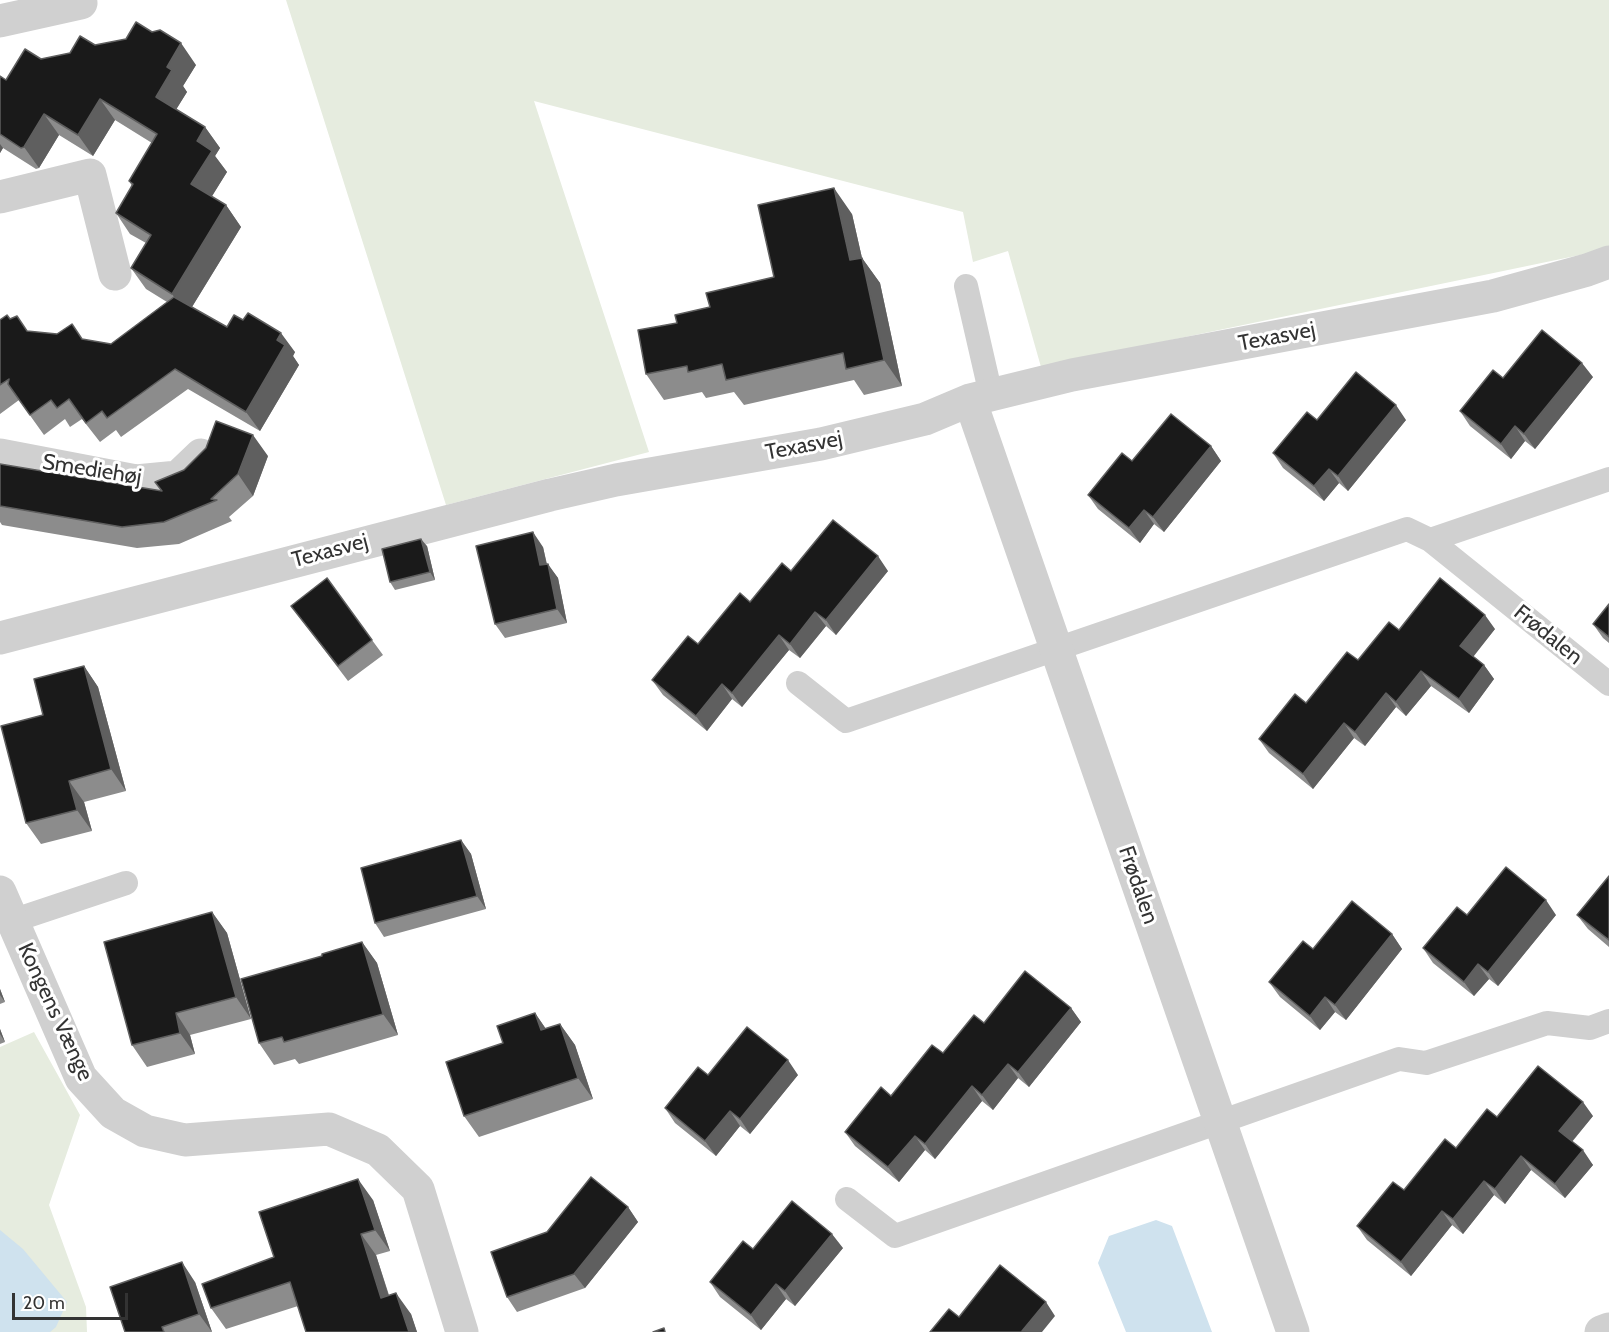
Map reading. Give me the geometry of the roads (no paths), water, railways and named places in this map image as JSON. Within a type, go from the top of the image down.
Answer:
[{"type":"street","points":[[0,21],[33,7],[81,3]]},
{"type":"street","points":[[0,197],[90,175],[115,274]]},
{"type":"street","name":"Texasvej","points":[[0,638],[550,495],[616,480],[821,444],[925,419],[980,397],[1072,375],[1493,296],[1609,262]]},
{"type":"street","name":"Frødalen","points":[[980,397],[1056,649],[1293,1332]]},
{"type":"street","name":"Smediehøj","points":[[0,455],[136,481],[178,477],[209,447]]},
{"type":"street","name":"Kongens Vænge","points":[[6,907],[81,1078],[113,1113],[145,1131],[185,1140],[329,1129],[378,1150],[418,1189],[462,1332]]},
{"type":"street","points":[[1601,1332],[1609,1329]]},
{"type":"lane","points":[[966,286],[980,397]]},
{"type":"lane","points":[[1430,540],[1609,479]]},
{"type":"lane","name":"Frødalen","points":[[798,683],[846,721],[1407,529],[1430,540],[1609,684]]},
{"type":"lane","points":[[6,907],[126,882]]},
{"type":"lane","points":[[847,1199],[895,1236],[1399,1059],[1426,1063],[1547,1023],[1590,1028],[1609,1021]]},
{"type":"water","points":[[1156,1220],[1172,1226],[1212,1332],[1126,1332],[1098,1263],[1109,1236]]},
{"type":"water","points":[[0,1230],[23,1249],[67,1302],[56,1327],[50,1332],[0,1332]]}]
